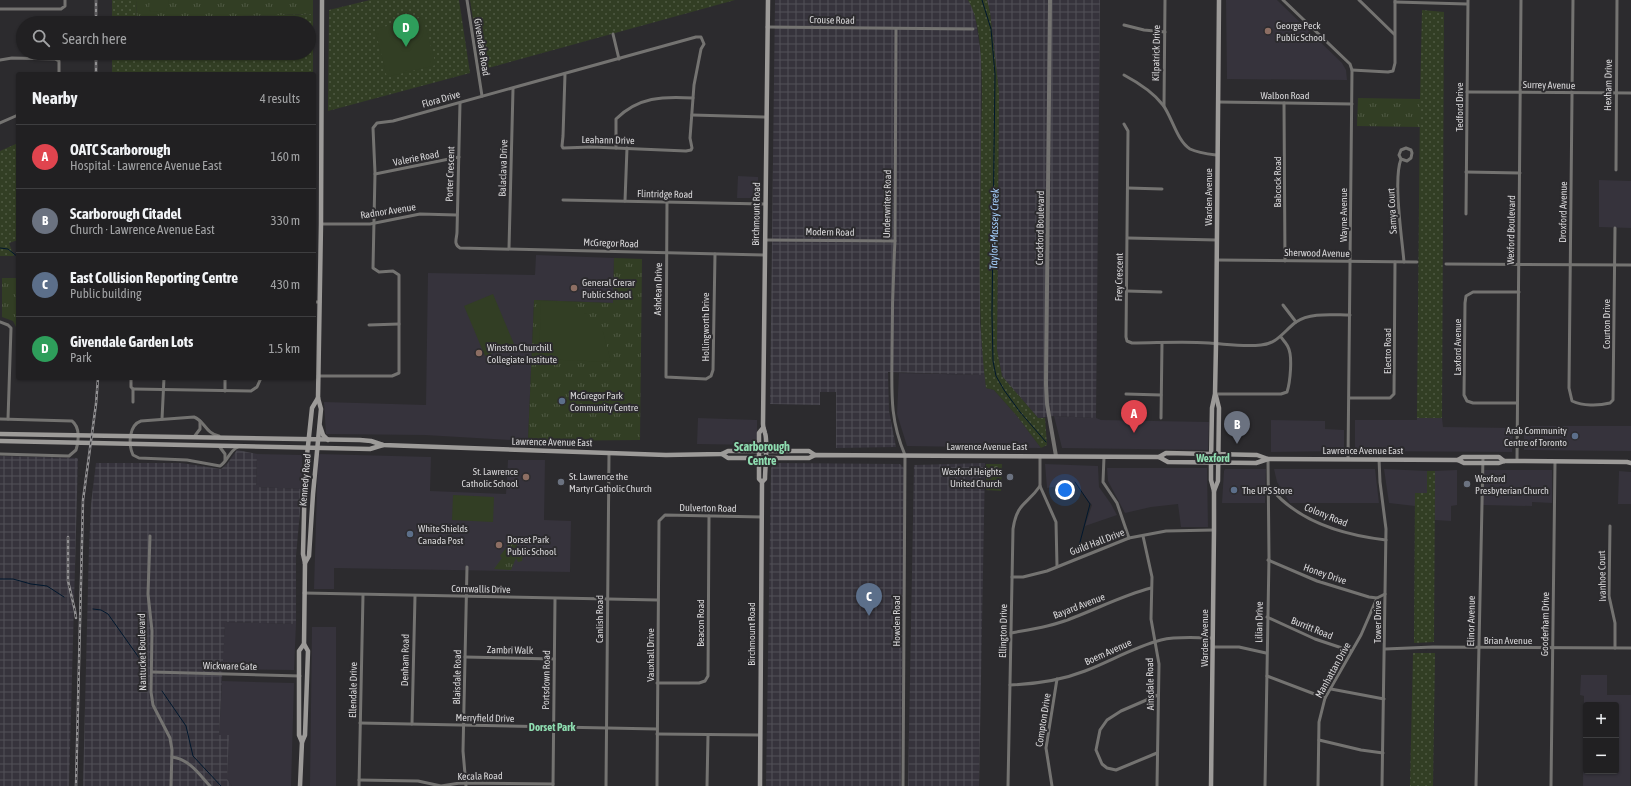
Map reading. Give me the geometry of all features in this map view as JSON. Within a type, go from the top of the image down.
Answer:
[{"type":"main road","name":"Kennedy Road","points":[[305,564],[310,556],[310,525],[321,409],[318,398],[318,376],[321,224],[322,0]]},
{"type":"main road","name":"Birchmount Road","points":[[762,482],[765,479],[766,433],[763,428],[768,0]]},
{"type":"main road","name":"Warden Avenue","points":[[1211,786],[1214,491],[1211,480],[1211,454],[1212,408],[1215,394],[1216,344],[1219,0]]},
{"type":"main road","name":"Warden Avenue","points":[[1214,491],[1218,481],[1219,408],[1215,394]]},
{"type":"main road","name":"Kennedy Road","points":[[300,786],[302,742],[305,735],[308,676],[308,651],[304,644],[305,564],[303,554],[303,515],[308,440],[312,408],[318,398]]},
{"type":"main road","points":[[320,424],[323,435],[328,440]]},
{"type":"main road","name":"Birchmount Road","points":[[760,786],[762,482],[759,479],[759,433],[763,428]]},
{"type":"main road","name":"Lawrence Avenue East","points":[[0,434],[372,441],[383,445],[666,455],[722,454],[728,451],[808,451],[815,455]]},
{"type":"main road","name":"Lawrence Avenue East","points":[[0,441],[370,449],[383,445]]},
{"type":"main road","name":"Lawrence Avenue East","points":[[722,454],[728,458],[809,458],[815,455],[1040,455],[1104,458],[1159,457],[1166,453],[1257,454],[1268,459]]},
{"type":"main road","name":"Lawrence Avenue East","points":[[1159,457],[1168,462],[1211,463],[1256,463],[1268,459],[1458,460],[1464,463],[1499,463],[1504,461],[1630,461]]},
{"type":"main road","name":"Lawrence Avenue East","points":[[1458,460],[1463,457],[1499,457],[1504,461]]},
{"type":"main road","name":"Kennedy Road","points":[[302,742],[299,735],[299,651],[304,644]]},
{"type":"street","points":[[0,9],[61,9],[65,6],[65,0]]},
{"type":"street","name":"Givendale Road","points":[[467,0],[482,96]]},
{"type":"street","name":"Crockford Boulevard","points":[[1050,0],[1046,384],[1047,404],[1056,456]]},
{"type":"street","name":"Kilpatrick Drive","points":[[1164,106],[1165,0]]},
{"type":"street","points":[[1283,0],[1350,64],[1352,70],[1388,72],[1393,71],[1395,63],[1395,1],[1468,4]]},
{"type":"street","points":[[1359,0],[1394,34]]},
{"type":"street","name":"Tedford Drive","points":[[1466,214],[1468,0]]},
{"type":"street","name":"Wexford Boulevard","points":[[1517,461],[1521,0]]},
{"type":"street","name":"Droxford Avenue","points":[[1574,0],[1569,388],[1572,401],[1579,405],[1594,404]]},
{"type":"street","name":"Hexham Drive","points":[[1616,170],[1617,0]]},
{"type":"street","points":[[1124,24],[1144,30],[1165,32]]},
{"type":"street","name":"Crouse Road","points":[[767,27],[896,29]]},
{"type":"street","points":[[896,29],[973,29]]},
{"type":"street","name":"Underwriters Road","points":[[896,29],[894,241],[892,275],[893,414],[905,455]]},
{"type":"street","points":[[613,34],[619,59]]},
{"type":"street","name":"Flora Drive","points":[[318,376],[397,375],[399,373],[399,275],[393,271],[379,272],[373,268],[375,174],[373,128],[376,124],[513,89],[696,37],[701,37],[703,38],[704,44],[701,49],[696,69],[692,98],[692,115]]},
{"type":"street","points":[[0,60],[16,58]]},
{"type":"street","points":[[57,60],[59,61],[59,72]]},
{"type":"street","name":"Wayne Avenue","points":[[1348,459],[1350,398],[1352,70]]},
{"type":"street","name":"Leahann Drive","points":[[565,74],[562,146],[565,148],[691,150],[692,146],[690,138],[692,115]]},
{"type":"street","points":[[1124,75],[1143,86],[1164,106],[1182,139],[1189,148],[1198,152],[1217,155]]},
{"type":"street","name":"Balaclava Drive","points":[[509,248],[513,89]]},
{"type":"street","name":"Surrey Avenue","points":[[1467,92],[1631,93]]},
{"type":"street","points":[[616,148],[616,119],[625,110],[640,103],[665,96],[692,98]]},
{"type":"street","name":"Walbon Road","points":[[1218,102],[1352,104]]},
{"type":"street","name":"Porter Crescent","points":[[457,246],[460,103]]},
{"type":"street","name":"Babcock Road","points":[[1284,103],[1285,261]]},
{"type":"street","points":[[692,115],[766,117]]},
{"type":"street","points":[[0,122],[16,116]]},
{"type":"street","name":"Frey Crescent","points":[[1124,124],[1128,131],[1127,340],[1132,343],[1210,343],[1261,345],[1281,337]]},
{"type":"street","points":[[625,201],[627,148]]},
{"type":"street","name":"Samya Court","points":[[1402,159],[1407,161],[1410,158],[1412,153],[1410,150],[1406,148],[1401,150],[1400,155],[1402,159],[1399,165],[1399,200],[1404,262]]},
{"type":"street","name":"Valerie Road","points":[[375,174],[459,158]]},
{"type":"street","points":[[1466,172],[1520,173]]},
{"type":"street","points":[[1128,188],[1162,188]]},
{"type":"street","name":"Flintridge Road","points":[[563,200],[766,204]]},
{"type":"street","name":"Ashdean Drive","points":[[665,376],[667,202]]},
{"type":"street","name":"Radnor Avenue","points":[[321,224],[374,224],[420,214],[457,215]]},
{"type":"street","name":"Courton Drive","points":[[1594,404],[1610,403],[1613,400],[1615,228]]},
{"type":"street","points":[[1128,238],[1217,240]]},
{"type":"street","name":"Modern Road","points":[[765,240],[894,241]]},
{"type":"street","name":"McGregor Road","points":[[457,246],[462,248],[765,255]]},
{"type":"street","name":"Hollingworth Drive","points":[[665,376],[679,379],[706,379],[711,376],[713,370],[714,254]]},
{"type":"street","name":"Sherwood Avenue","points":[[1217,260],[1417,262]]},
{"type":"street","name":"Electro Road","points":[[1350,398],[1390,398],[1394,394],[1395,262]]},
{"type":"street","points":[[1446,264],[1631,265]]},
{"type":"street","points":[[1127,291],[1161,292]]},
{"type":"street","name":"Laxford Avenue","points":[[1517,403],[1473,403],[1467,401],[1464,395],[1465,311],[1466,296],[1469,293],[1519,292]]},
{"type":"street","points":[[1283,305],[1296,322]]},
{"type":"street","points":[[1215,394],[1281,394],[1287,392],[1289,387],[1289,348],[1281,337],[1296,322],[1312,316],[1350,315]]},
{"type":"street","points":[[0,322],[11,328],[8,419]]},
{"type":"street","points":[[369,325],[399,324]]},
{"type":"street","points":[[1161,418],[1162,344]]},
{"type":"street","points":[[131,380],[133,402]]},
{"type":"street","points":[[162,419],[164,380]]},
{"type":"street","points":[[225,391],[226,380]]},
{"type":"street","points":[[133,389],[250,391],[255,390],[260,380]]},
{"type":"street","points":[[1126,394],[1161,395]]},
{"type":"street","points":[[194,437],[200,429],[199,420],[194,417],[141,421],[134,424],[130,448],[134,457],[191,460],[220,466],[224,464],[232,451],[240,446]]},
{"type":"street","points":[[0,419],[72,421],[76,424],[78,429],[76,450],[69,456],[0,454]]},
{"type":"street","name":"Lawrence Avenue East","points":[[199,420],[209,433],[222,438]]},
{"type":"street","points":[[218,446],[225,454],[224,464]]},
{"type":"street","name":"Canlish Road","points":[[606,786],[609,453]]},
{"type":"street","name":"Howden Road","points":[[903,786],[905,455]]},
{"type":"street","points":[[1040,455],[1040,486],[1056,522],[1057,566]]},
{"type":"street","name":"Elinor Avenue","points":[[1476,786],[1483,457]]},
{"type":"street","points":[[1104,458],[1103,482],[1117,503],[1129,538]]},
{"type":"street","name":"Lilian Drive","points":[[1265,786],[1266,653],[1268,617],[1268,459]]},
{"type":"street","name":"Tower Drive","points":[[1379,459],[1380,485],[1386,528],[1382,786]]},
{"type":"street","name":"Gooderham Drive","points":[[1551,786],[1555,462]]},
{"type":"street","name":"Ellington Drive","points":[[1008,786],[1014,520],[1020,507],[1040,486]]},
{"type":"street","name":"Colony Road","points":[[1269,486],[1286,505],[1303,516],[1340,532],[1386,540]]},
{"type":"street","name":"Dulverton Road","points":[[658,523],[665,515],[762,517]]},
{"type":"street","name":"Beacon Road","points":[[657,683],[699,683],[705,681],[708,676],[709,516]]},
{"type":"street","name":"Vauxhall Drive","points":[[657,786],[658,523]]},
{"type":"street","name":"Ivanhoe Court","points":[[1610,526],[1609,596],[1615,624],[1615,648]]},
{"type":"street","name":"Guild Hall Drive","points":[[1012,577],[1033,575],[1129,538],[1166,531],[1214,530]]},
{"type":"street","name":"Nantucket Boulevard","points":[[150,536],[149,605],[152,631],[151,697],[153,705],[170,738],[172,758],[171,786]]},
{"type":"street","name":"Ainsdale Road","points":[[1143,536],[1152,577],[1151,619],[1158,664],[1157,786]]},
{"type":"street","name":"Honey Drive","points":[[1268,560],[1317,581],[1377,598]]},
{"type":"street","name":"Blaisdale Road","points":[[466,784],[463,755],[467,567]]},
{"type":"street","name":"Bayard Avenue","points":[[1012,633],[1050,626],[1132,593],[1151,588]]},
{"type":"street","name":"Cornwallis Drive","points":[[304,593],[658,600]]},
{"type":"street","points":[[1377,598],[1385,594]]},
{"type":"street","name":"Ellendale Drive","points":[[359,786],[363,595]]},
{"type":"street","name":"Denham Road","points":[[412,724],[415,596]]},
{"type":"street","name":"Manhattan Drive","points":[[1318,786],[1320,716],[1325,698],[1361,635],[1377,598]]},
{"type":"street","name":"Portsdown Road","points":[[553,785],[555,599]]},
{"type":"street","name":"Burritt Road","points":[[1268,617],[1315,639],[1351,651]]},
{"type":"street","name":"Boem Avenue","points":[[1010,685],[1057,679],[1083,672],[1136,648],[1155,642],[1179,638],[1213,638]]},
{"type":"street","points":[[1213,647],[1239,647],[1266,653]]},
{"type":"street","name":"Brian Avenue","points":[[1385,649],[1631,648]]},
{"type":"street","name":"Zambri Walk","points":[[465,657],[554,659]]},
{"type":"street","name":"Wickware Gate","points":[[152,672],[308,676]]},
{"type":"street","points":[[1267,676],[1325,698]]},
{"type":"street","name":"Compton Drive","points":[[1052,786],[1046,748],[1057,679]]},
{"type":"street","points":[[1330,688],[1384,699]]},
{"type":"street","points":[[1157,753],[1116,770],[1107,768],[1102,764],[1096,750],[1100,730],[1107,720],[1122,711],[1158,695]]},
{"type":"street","name":"Merryfield Drive","points":[[360,723],[657,729]]},
{"type":"street","points":[[657,734],[760,735]]},
{"type":"street","points":[[707,786],[708,735]]},
{"type":"street","points":[[1319,740],[1361,750],[1383,753]]},
{"type":"street","points":[[172,758],[179,758],[190,764],[210,786]]},
{"type":"street","name":"Kecala Road","points":[[359,780],[418,781],[441,786],[466,784],[553,785]]},
{"type":"shaded area","points":[[775,0],[968,0],[974,9],[981,55],[980,323],[985,375],[888,372],[889,411],[896,447],[836,448],[836,392],[820,392],[820,405],[770,404]]},
{"type":"shaded area","points":[[987,0],[1100,0],[1096,418],[1054,416],[1038,418],[1002,376],[997,350],[999,92],[990,12]]},
{"type":"shaded area","name":"George Peck Public School","points":[[1226,0],[1277,0],[1342,63],[1346,70],[1347,80],[1227,79]]},
{"type":"shaded area","points":[[738,176],[758,177],[758,198],[737,198]]},
{"type":"shaded area","points":[[1599,180],[1631,181],[1631,228],[1599,227]]},
{"type":"shaded area","name":"Winston Churchill Collegiate Institute","points":[[536,255],[614,258],[613,303],[534,300],[528,441],[425,435],[326,434],[324,402],[426,405],[428,273],[535,275]]},
{"type":"shaded area","points":[[899,373],[985,375],[986,388],[994,390],[1017,416],[1041,448],[907,446],[897,414]]},
{"type":"shaded area","points":[[1054,416],[1096,418],[1101,420],[1209,422],[1208,450],[1062,448]]},
{"type":"shaded area","points":[[698,418],[757,420],[757,445],[697,444]]},
{"type":"shaded area","points":[[1417,418],[1442,418],[1443,427],[1513,428],[1512,452],[1355,451],[1355,420],[1417,420]]},
{"type":"shaded area","points":[[1271,420],[1325,421],[1325,429],[1344,430],[1344,451],[1271,452]]},
{"type":"shaded area","points":[[1524,426],[1631,426],[1631,451],[1524,450]]},
{"type":"shaded area","points":[[237,450],[257,454],[256,487],[302,489],[296,556],[296,624],[225,622],[219,735],[229,735],[227,779],[232,786],[83,786],[89,547],[91,504],[96,463],[181,463],[221,469],[227,464]]},
{"type":"shaded area","points":[[257,454],[302,455],[302,489],[256,487]]},
{"type":"shaded area","points":[[318,454],[431,457],[430,491],[506,494],[508,460],[545,460],[544,520],[571,521],[570,572],[334,568],[334,589],[314,589]]},
{"type":"shaded area","points":[[0,456],[78,458],[69,786],[0,786]]},
{"type":"shaded area","points":[[774,463],[900,464],[904,468],[901,786],[766,786],[771,468]]},
{"type":"shaded area","points":[[985,463],[979,786],[908,786],[914,465]]},
{"type":"shaded area","points":[[1045,464],[1098,466],[1099,487],[1117,515],[1085,526],[1092,505],[1074,483],[1047,488]]},
{"type":"shaded area","points":[[1107,468],[1207,468],[1208,527],[1181,527],[1178,504],[1151,507],[1125,513],[1108,481]]},
{"type":"shaded area","points":[[1225,469],[1266,469],[1265,503],[1222,503]]},
{"type":"shaded area","points":[[1274,469],[1375,469],[1379,503],[1290,503],[1277,482]]},
{"type":"shaded area","points":[[1384,469],[1427,471],[1427,494],[1415,493],[1415,506],[1389,503]]},
{"type":"shaded area","points":[[1457,470],[1457,505],[1451,506],[1451,521],[1435,520],[1435,471]]},
{"type":"shaded area","points":[[1484,470],[1552,470],[1552,503],[1532,502],[1532,506],[1483,505]]},
{"type":"shaded area","points":[[1619,471],[1631,472],[1631,504],[1618,504]]},
{"type":"shaded area","points":[[225,622],[296,624],[294,670],[222,669]]},
{"type":"shaded area","points":[[312,627],[336,627],[336,786],[310,786]]},
{"type":"shaded area","points":[[1581,675],[1607,675],[1607,695],[1631,695],[1630,786],[1583,786],[1583,774],[1619,774],[1619,702],[1584,702],[1584,696],[1580,695]]},
{"type":"shaded area","points":[[222,681],[294,683],[291,786],[232,786],[227,779],[228,736],[219,735]]},
{"type":"green space","points":[[112,0],[136,0],[137,16],[112,16]]},
{"type":"green space","points":[[136,0],[313,0],[313,14],[243,16],[137,16]]},
{"type":"green space","points":[[150,0],[168,0],[169,4],[166,11],[151,12],[149,9]]},
{"type":"green space","points":[[370,0],[459,0],[470,73],[328,111],[329,10]]},
{"type":"green space","points":[[470,0],[735,0],[481,70]]},
{"type":"green space","points":[[968,0],[987,0],[990,12],[999,92],[997,350],[1002,376],[1038,418],[1045,418],[1047,445],[1041,448],[1017,416],[994,390],[986,388],[980,298],[982,71],[978,31],[974,14]]},
{"type":"green space","points":[[1422,10],[1444,12],[1442,418],[1417,418]]},
{"type":"green space","points":[[313,14],[313,16],[243,16]]},
{"type":"green space","points":[[424,17],[425,27],[436,65],[387,77],[375,29]]},
{"type":"green space","points":[[112,60],[313,60],[313,72],[112,72]]},
{"type":"green space","points":[[1358,98],[1420,99],[1420,127],[1357,126]]},
{"type":"green space","points":[[16,144],[16,241],[9,243],[14,256],[0,256],[0,151]]},
{"type":"green space","points":[[614,258],[642,259],[640,440],[528,441],[534,300],[613,303]]},
{"type":"green space","points":[[2,278],[16,278],[16,327],[13,321],[2,317]]},
{"type":"green space","points":[[493,294],[514,344],[485,356],[464,306]]},
{"type":"green space","points":[[541,301],[572,303],[590,317],[603,332],[611,362],[539,359]]},
{"type":"green space","points":[[986,464],[1002,464],[1001,491],[986,490]]},
{"type":"green space","points":[[1427,471],[1435,471],[1434,642],[1414,643],[1415,493],[1427,493]]},
{"type":"green space","points":[[453,495],[494,497],[493,522],[452,520]]},
{"type":"green space","points":[[518,540],[515,558],[518,553],[522,552],[522,561],[518,562],[516,558],[511,570],[494,569],[502,558],[500,556],[511,541],[513,542]]},
{"type":"green space","points":[[1413,653],[1435,653],[1433,786],[1410,786]]},
{"type":"waterway","name":"Taylor-Massey Creek","points":[[982,0],[991,29],[995,74],[992,314],[993,361],[996,376],[1004,390],[1020,412],[1046,442]]},
{"type":"waterway","points":[[0,248],[8,249],[16,255]]},
{"type":"waterway","name":"Taylor-Massey Creek","points":[[1075,482],[1090,504],[1079,546]]},
{"type":"waterway","points":[[0,579],[13,579],[31,584],[47,586],[64,597]]},
{"type":"waterway","points":[[93,609],[101,610],[108,614],[142,662]]},
{"type":"waterway","points":[[162,691],[186,726],[193,756],[221,786]]},
{"type":"railway","points":[[96,0],[96,16]]},
{"type":"railway","points":[[96,60],[96,72]]},
{"type":"railway","points":[[76,786],[83,500],[98,380]]},
{"type":"railway","points":[[68,537],[68,581],[76,618]]},
{"type":"place","name":"George Peck Public School","points":[[1268,31]]},
{"type":"place","name":"Givendale Garden Lots","points":[[406,47]]},
{"type":"place","name":"General Crerar Public School","points":[[574,288]]},
{"type":"place","name":"Winston Churchill Collegiate Institute","points":[[479,353]]},
{"type":"place","name":"McGregor Park Community Centre","points":[[562,401]]},
{"type":"place","name":"OATC Scarborough","points":[[1134,433]]},
{"type":"place","name":"Arab Community Centre of Toronto","points":[[1575,436]]},
{"type":"place","name":"Scarborough Citadel","points":[[1237,444]]},
{"type":"place","name":"St. Lawrence Catholic School","points":[[526,477]]},
{"type":"place","name":"Wexford Heights United Church","points":[[1010,477]]},
{"type":"place","name":"St. Lawrence the Martyr Catholic Church","points":[[561,482]]},
{"type":"place","name":"Wexford Presbyterian Church","points":[[1467,484]]},
{"type":"place","name":"The UPS Store","points":[[1234,490]]},
{"type":"place","name":"White Shields Canada Post","points":[[410,534]]},
{"type":"place","name":"Dorset Park Public School","points":[[499,545]]},
{"type":"place","name":"East Collision Reporting Centre","points":[[869,616]]},
{"type":"district","name":"Scarborough Centre","points":[[762,454]]},
{"type":"district","name":"Wexford","points":[[1213,458]]},
{"type":"district","name":"Dorset Park","points":[[552,727]]}]
